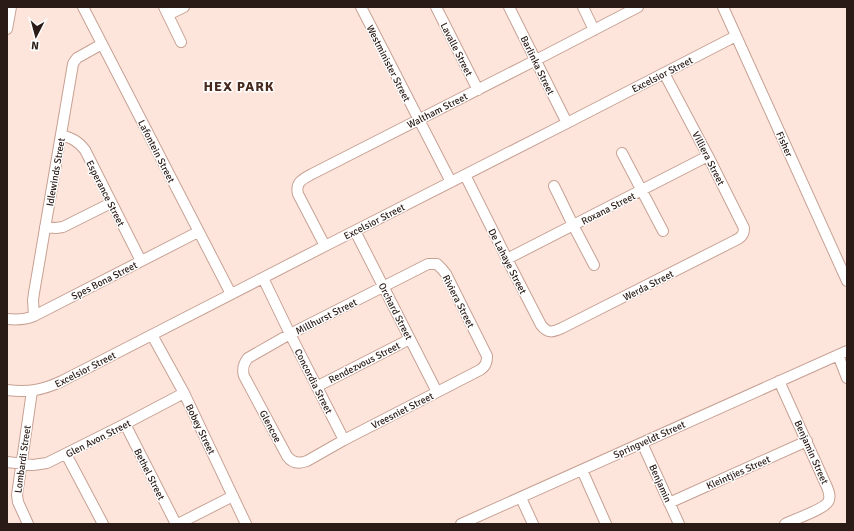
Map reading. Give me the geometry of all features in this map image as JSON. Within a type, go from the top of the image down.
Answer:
[{"type":"street","points":[[7,29],[11,7]]},
{"type":"street","name":"Lafontein Street","points":[[83,7],[231,294]]},
{"type":"street","points":[[181,42],[166,11],[184,7]]},
{"type":"street","name":"Westminister Street","points":[[361,7],[450,182]]},
{"type":"street","name":"Lavalle Street","points":[[436,7],[478,90]]},
{"type":"street","name":"Barlinka Street","points":[[509,7],[567,123]]},
{"type":"street","points":[[583,7],[594,30]]},
{"type":"street","name":"Waltham Street","points":[[325,246],[298,194],[300,181],[638,7]]},
{"type":"street","name":"Fisher","points":[[723,7],[847,281]]},
{"type":"street","name":"Excelsior Street","points":[[7,390],[32,391],[54,385],[736,36]]},
{"type":"street","name":"Idlewinds Street","points":[[34,316],[33,300],[74,62],[77,58],[102,44]]},
{"type":"street","name":"Villiera Street","points":[[664,73],[744,228],[741,238],[734,241]]},
{"type":"street","name":"Esperance Street","points":[[61,135],[74,139],[85,150],[141,261]]},
{"type":"street","points":[[622,153],[663,231]]},
{"type":"street","name":"Roxana Street","points":[[507,259],[708,156]]},
{"type":"street","name":"De Lahaye Street","points":[[466,175],[541,326],[549,332],[562,328]]},
{"type":"street","points":[[554,186],[594,265]]},
{"type":"street","points":[[45,227],[63,227],[111,203]]},
{"type":"street","name":"Orchard Street","points":[[355,231],[437,392]]},
{"type":"street","name":"Spes Bona Street","points":[[7,319],[19,320],[34,316],[198,232]]},
{"type":"street","name":"Werda Street","points":[[562,328],[734,241]]},
{"type":"street","name":"Riviera Street","points":[[424,266],[437,264],[442,269],[485,352]]},
{"type":"street","name":"Millhurst Street","points":[[244,376],[243,368],[248,358],[290,334],[424,266]]},
{"type":"street","name":"Concordia Street","points":[[263,278],[344,440]]},
{"type":"street","name":"Bobey Street","points":[[152,335],[184,394],[234,496],[246,524]]},
{"type":"street","name":"Rendezvous Street","points":[[318,386],[410,339]]},
{"type":"street","name":"Vreesniet Street","points":[[307,460],[483,368],[487,359],[485,352]]},
{"type":"street","name":"Springveldt Street","points":[[461,524],[842,353],[847,378]]},
{"type":"street","name":"Glencoe","points":[[244,376],[290,459],[297,463],[307,460]]},
{"type":"street","name":"Benjamin Street","points":[[780,381],[828,487],[829,493],[829,499],[823,507],[785,524]]},
{"type":"street","name":"Lombardi Street","points":[[28,524],[19,506],[17,491],[32,391]]},
{"type":"street","name":"Glen Avon Street","points":[[7,462],[33,465],[42,464],[66,454],[184,394]]},
{"type":"street","name":"Bethel Street","points":[[125,424],[177,524]]},
{"type":"street","name":"Kleintjies Street","points":[[669,503],[807,441]]},
{"type":"street","name":"Benjamin","points":[[642,442],[679,524]]},
{"type":"street","points":[[66,454],[103,524]]},
{"type":"street","points":[[582,470],[606,524]]},
{"type":"street","points":[[177,524],[234,496]]},
{"type":"street","points":[[521,498],[533,524]]},
{"type":"district","name":"HEX PARK","points":[[239,86]]}]
